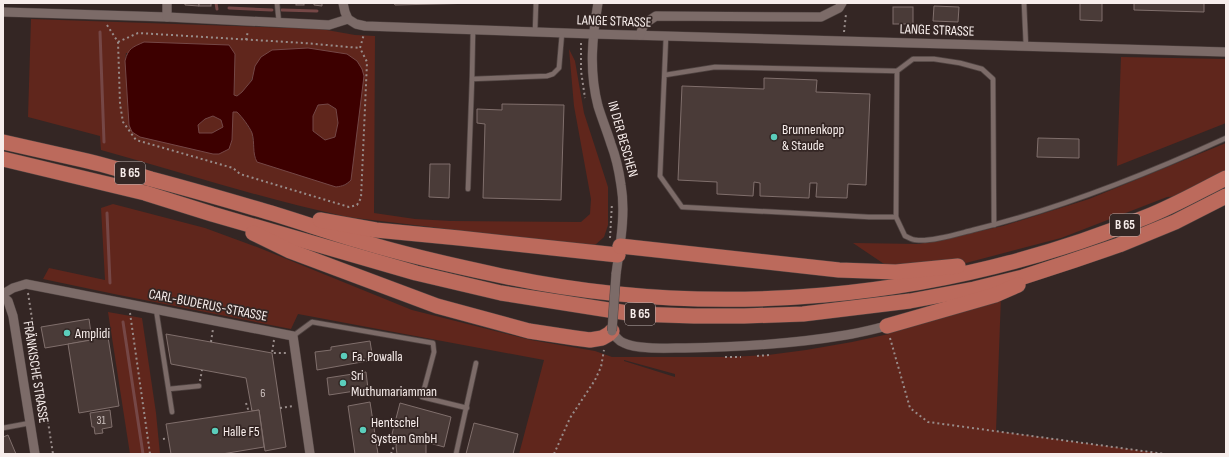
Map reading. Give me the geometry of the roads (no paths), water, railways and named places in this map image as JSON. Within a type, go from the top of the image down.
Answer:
[{"type":"highway","name":"B 65","points":[[3,142],[86,161],[256,208],[370,244],[493,274],[579,289],[700,299],[746,299],[839,294],[918,283],[990,268],[1086,239],[1148,216],[1226,178]]},
{"type":"highway","name":"B 65","points":[[3,159],[145,193],[416,273],[501,293],[634,314],[744,316],[803,314],[910,301],[974,289],[1023,276],[1119,245],[1175,222],[1226,196]]},
{"type":"highway","points":[[256,208],[376,230],[616,252],[839,270],[896,272],[1019,260]]},
{"type":"highway","points":[[212,214],[290,251],[437,306],[529,331],[574,338],[590,340],[602,338],[612,331]]},
{"type":"highway","points":[[887,326],[995,295],[1075,260]]},
{"type":"street","points":[[167,3],[167,17]]},
{"type":"street","points":[[3,12],[167,17],[329,25],[348,19],[343,3]]},
{"type":"street","name":"IN DER BESCHEN","points":[[598,3],[588,34],[594,86],[598,106],[612,144],[622,186],[623,204],[616,252],[612,331]]},
{"type":"street","points":[[640,35],[644,24],[656,16],[821,17],[840,6]]},
{"type":"street","name":"LANGE STRASSE","points":[[348,19],[356,24],[365,26],[588,34],[1226,52]]},
{"type":"street","name":"CARL-BUDERUS-STRASSE","points":[[3,295],[13,288],[26,284],[293,336]]},
{"type":"street","name":"FRÄNKISCHE STRASSE","points":[[3,295],[8,301],[13,316],[35,454]]},
{"type":"street","points":[[612,331],[616,339],[632,346],[696,348],[798,341],[846,335],[887,326]]},
{"type":"street","points":[[293,336],[310,454]]},
{"type":"lane","points":[[277,3],[279,23]]},
{"type":"lane","points":[[535,32],[536,3]]},
{"type":"lane","points":[[1024,3],[1026,47]]},
{"type":"lane","points":[[468,189],[473,30]]},
{"type":"lane","points":[[472,79],[547,76],[553,74],[559,68],[562,33]]},
{"type":"lane","points":[[666,36],[660,176],[682,207],[869,217],[896,217]]},
{"type":"lane","points":[[665,75],[715,67],[897,71],[913,59],[934,59],[960,63],[982,69],[993,79],[994,225]]},
{"type":"lane","points":[[897,71],[896,217],[905,236],[916,240],[935,239],[994,225],[1034,213],[1104,189],[1187,156],[1226,138]]},
{"type":"lane","points":[[156,309],[172,412]]},
{"type":"lane","points":[[293,336],[312,322],[433,343],[434,352],[422,397],[466,408]]},
{"type":"lane","points":[[456,454],[476,363]]},
{"type":"lane","points":[[169,389],[199,386]]},
{"type":"lane","points":[[3,428],[30,423]]},
{"type":"waterway","points":[[216,3],[217,9]]},
{"type":"waterway","points":[[229,8],[272,10]]},
{"type":"waterway","points":[[282,10],[317,11]]},
{"type":"waterway","points":[[100,32],[104,142]]},
{"type":"waterway","points":[[107,213],[110,283]]},
{"type":"waterway","points":[[123,322],[143,454]]},
{"type":"place","name":"Brunnenkopp & Staude","points":[[774,137]]},
{"type":"place","name":"Amplidi","points":[[67,333]]},
{"type":"place","name":"Fa. Powalla","points":[[344,356]]},
{"type":"place","name":"Sri Muthumariamman","points":[[343,383]]},
{"type":"place","name":"Hentschel System GmbH","points":[[363,430]]},
{"type":"place","name":"Halle F5","points":[[215,431]]}]
